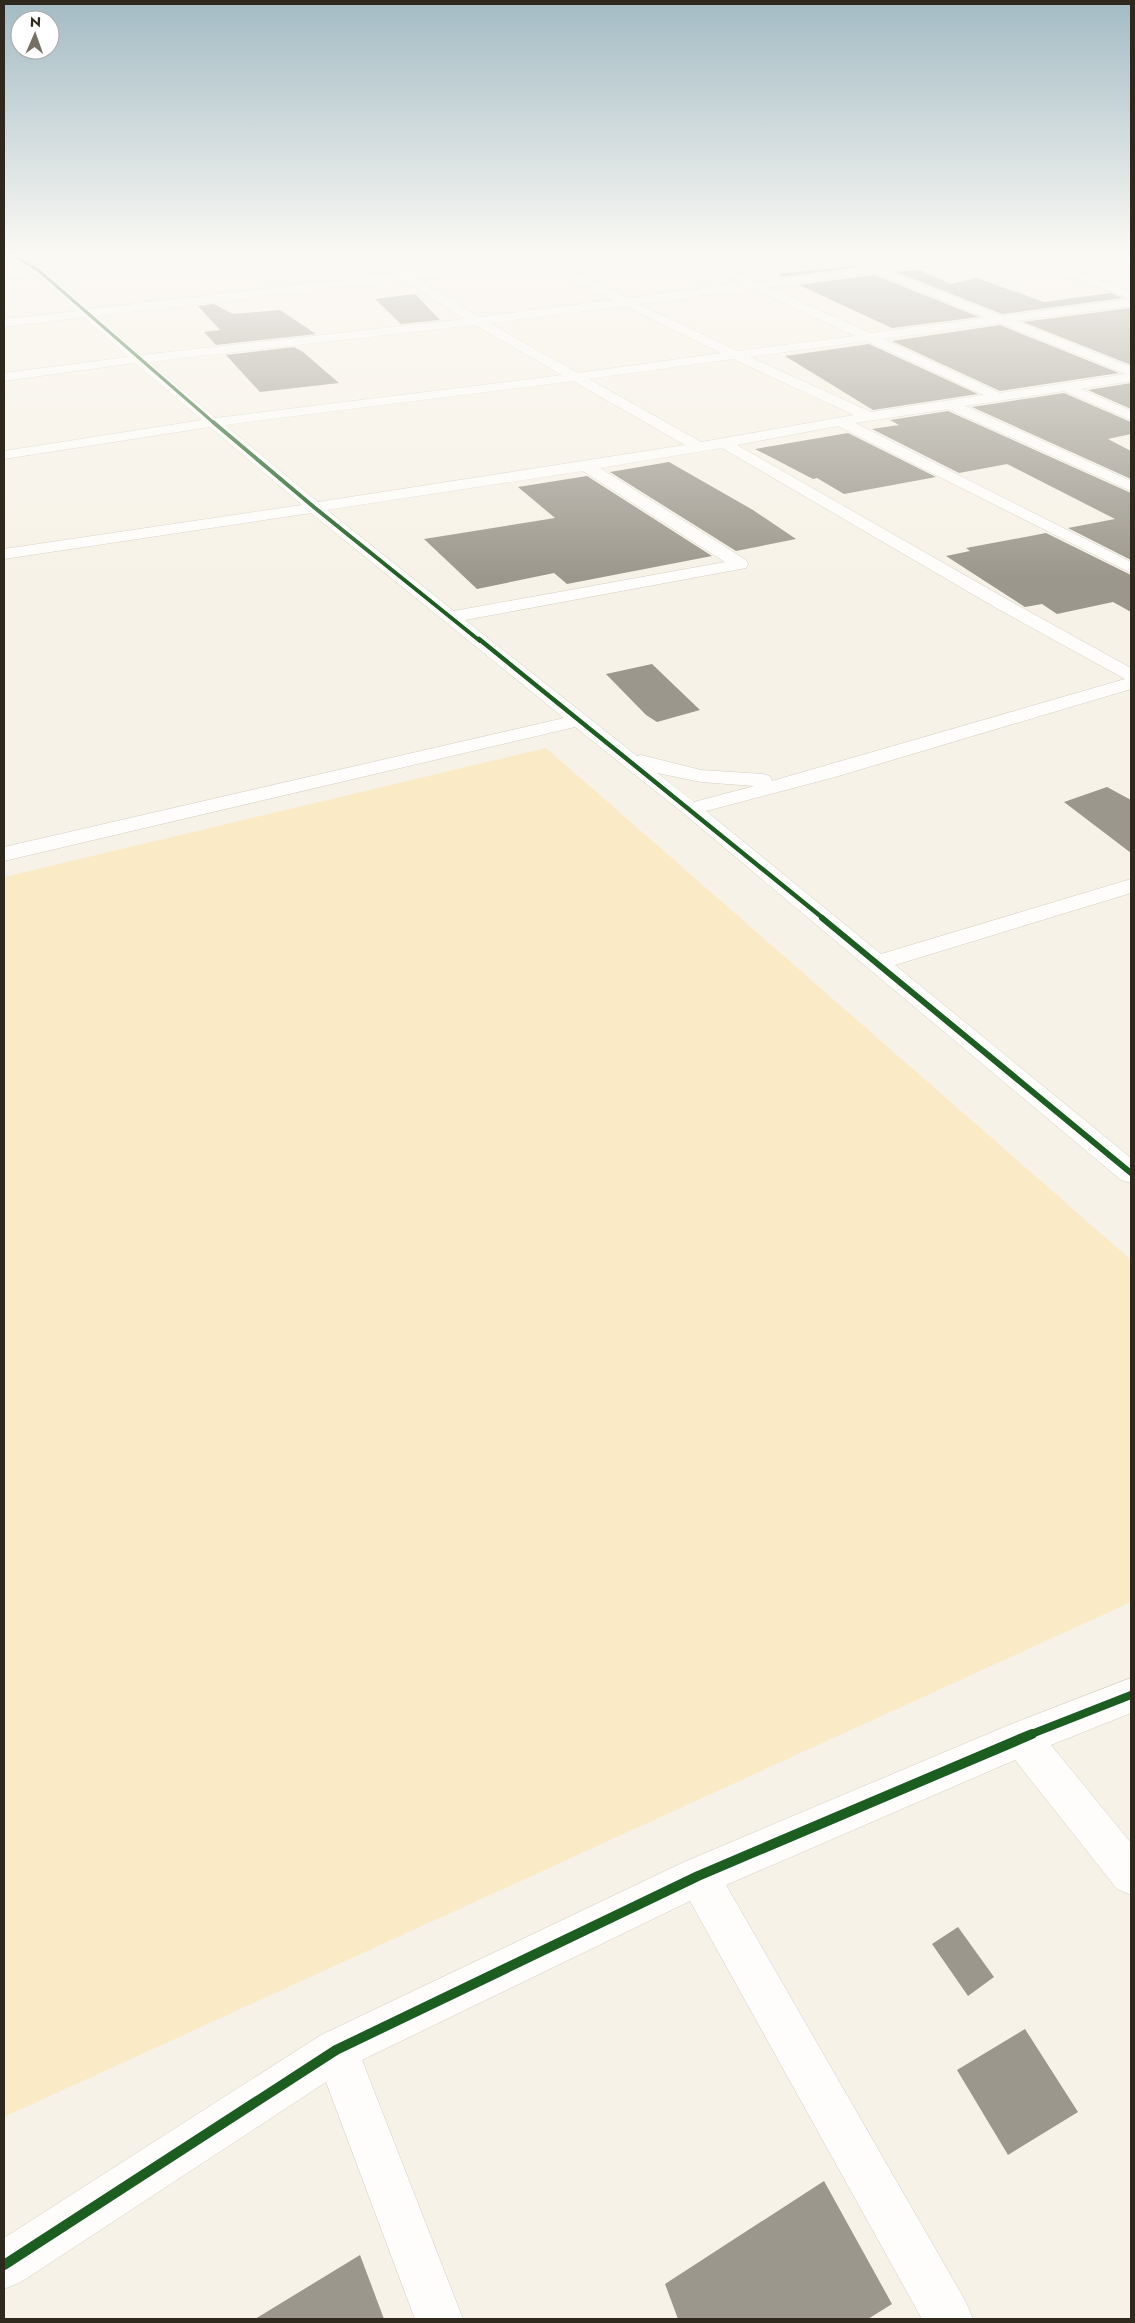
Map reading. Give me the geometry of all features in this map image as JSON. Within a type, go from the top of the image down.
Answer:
[{"type":"street","points":[[4,376],[119,361]]},
{"type":"street","points":[[141,361],[216,422],[315,508],[624,755],[1131,1173]]},
{"type":"street","points":[[547,361],[699,447]]},
{"type":"street","points":[[4,455],[216,422],[688,361]]},
{"type":"street","points":[[748,361],[870,417]]},
{"type":"street","points":[[921,361],[1001,398]]},
{"type":"street","points":[[1107,361],[1131,371]]},
{"type":"street","points":[[4,554],[586,466],[840,421],[1131,377]]},
{"type":"street","points":[[1068,388],[1131,416]]},
{"type":"street","points":[[951,405],[1131,487]]},
{"type":"street","points":[[840,421],[1131,568]]},
{"type":"street","points":[[724,443],[1004,605],[1131,675]]},
{"type":"street","points":[[451,617],[740,564],[586,466]]},
{"type":"street","points":[[690,809],[828,773],[1131,683]]},
{"type":"street","points":[[4,854],[579,720]]},
{"type":"street","points":[[485,742],[535,738],[566,739],[624,755],[672,772],[721,780],[768,780],[828,773]]},
{"type":"street","points":[[877,963],[1131,886]]},
{"type":"street","points":[[4,2265],[336,2050],[698,1876],[1022,1738],[1131,1695]]},
{"type":"street","points":[[1022,1738],[1131,1875]]},
{"type":"street","points":[[698,1876],[949,2319]]},
{"type":"street","points":[[336,2050],[439,2319]]},
{"type":"shaded area","points":[[546,748],[1131,1260],[1131,1602],[4,2117],[4,877]]},
{"type":"building","points":[[232,361],[314,361],[339,383],[260,392]]},
{"type":"building","points":[[794,361],[907,361],[978,394],[873,410]]},
{"type":"building","points":[[936,361],[1090,361],[1119,373],[1000,391]]},
{"type":"building","points":[[1122,361],[1131,361],[1131,365]]},
{"type":"building","points":[[1131,383],[1131,409],[1088,390]]},
{"type":"building","points":[[1064,393],[1131,422],[1131,434],[1108,439],[1131,451],[1131,479],[972,407]]},
{"type":"building","points":[[948,411],[1131,493],[1131,560],[1068,528],[1115,519],[1007,464],[959,473],[872,429],[899,425],[890,420]]},
{"type":"building","points":[[848,433],[936,477],[844,494],[817,478],[813,479],[755,449]]},
{"type":"building","points":[[669,462],[753,510],[796,539],[736,551],[610,472]]},
{"type":"building","points":[[587,476],[712,556],[567,584],[554,573],[477,589],[424,539],[555,518],[518,487]]},
{"type":"building","points":[[1046,533],[1131,575],[1131,612],[1113,602],[1057,614],[1042,604],[1025,607],[946,556],[970,551],[966,548]]},
{"type":"building","points":[[652,664],[700,710],[657,722],[646,715],[606,674]]},
{"type":"building","points":[[1107,787],[1131,800],[1131,853],[1064,802]]},
{"type":"building","points":[[958,1927],[994,1977],[968,1996],[932,1944]]},
{"type":"building","points":[[1025,2029],[1078,2112],[1008,2155],[957,2070]]},
{"type":"building","points":[[824,2181],[892,2304],[868,2319],[678,2319],[665,2284]]},
{"type":"building","points":[[360,2255],[384,2319],[255,2319]]},
{"type":"cycle path","points":[[141,361],[315,508],[690,809],[1131,1173]]},
{"type":"cycle path","points":[[4,2265],[336,2050],[698,1876],[1022,1738],[1131,1695]]}]
